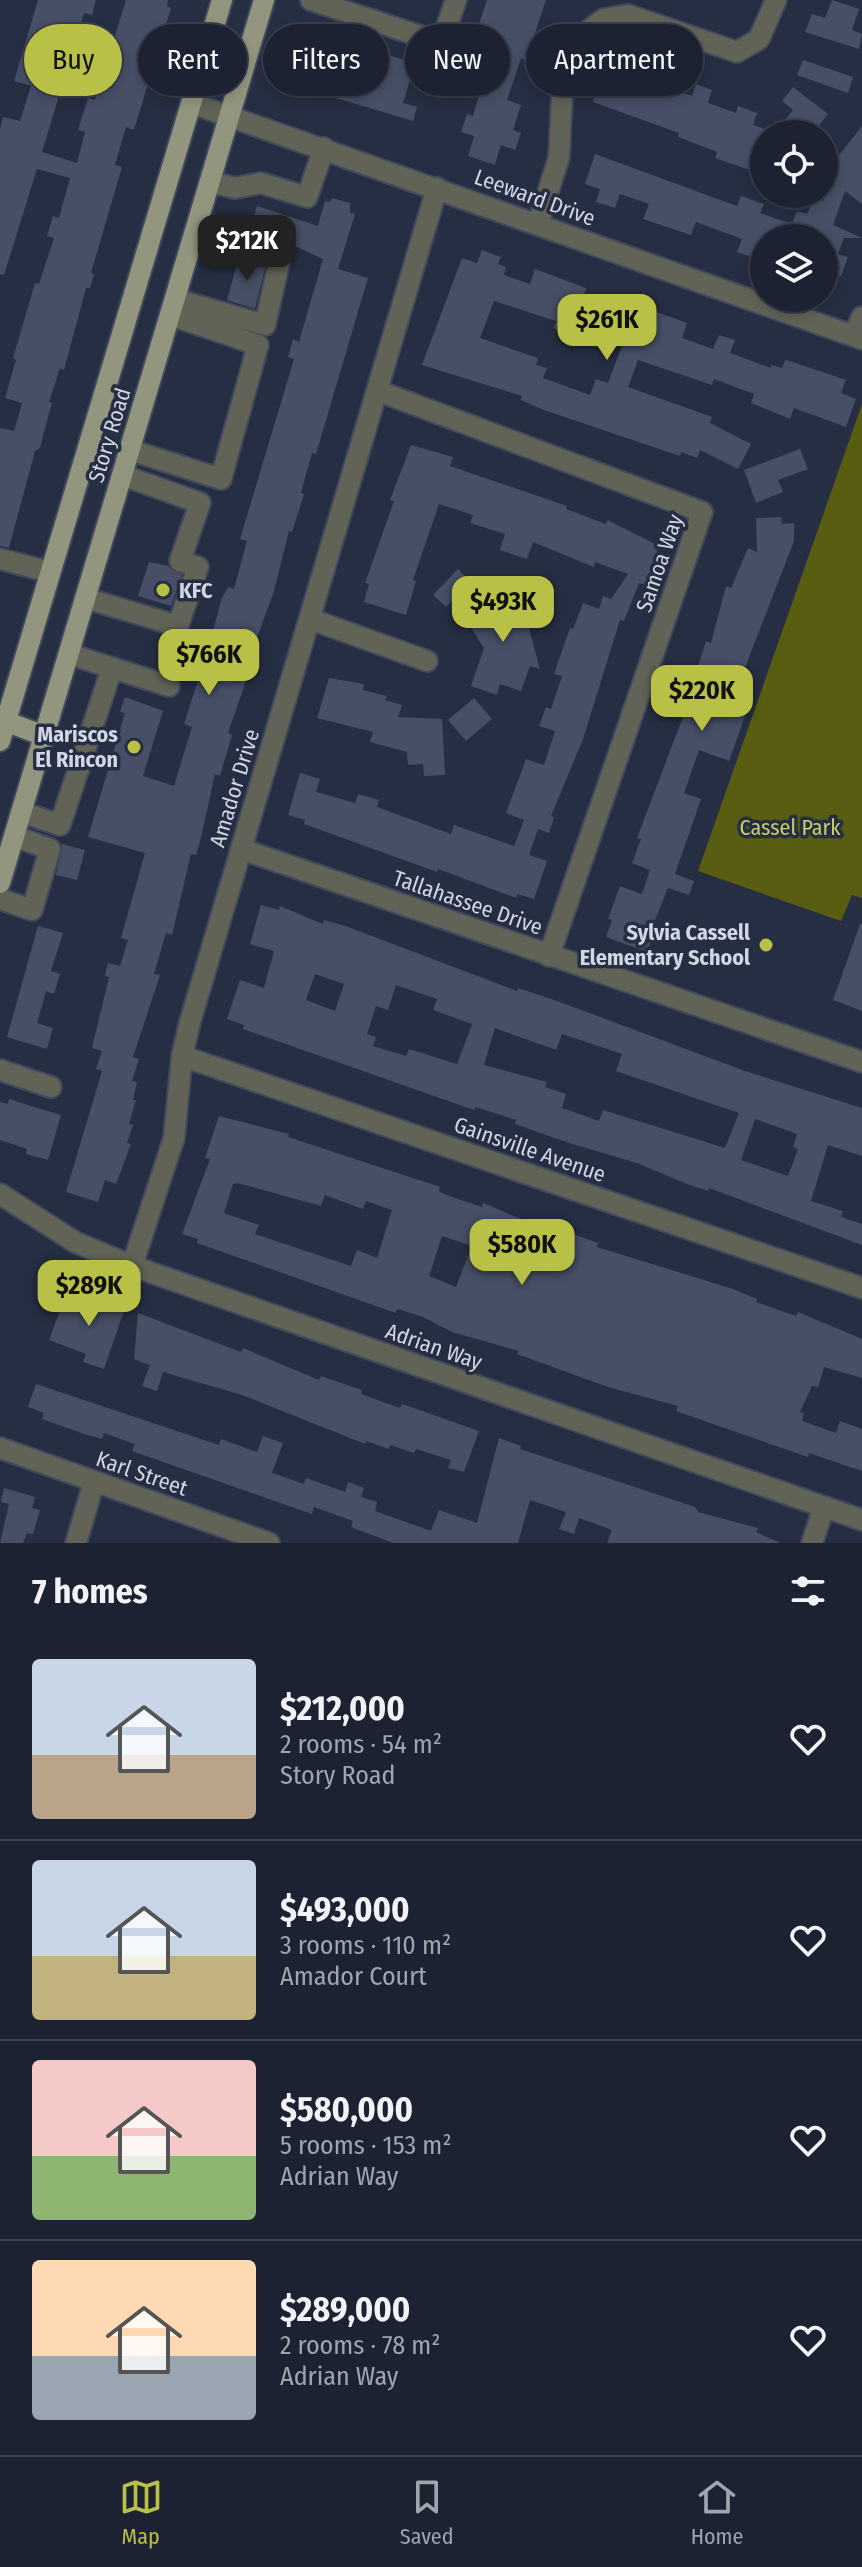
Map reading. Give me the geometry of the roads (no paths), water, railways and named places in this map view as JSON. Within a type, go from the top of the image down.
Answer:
[{"type":"main road","name":"Story Road","points":[[2,727],[222,0]]},
{"type":"main road","name":"Story Road","points":[[0,883],[264,0]]},
{"type":"main road","points":[[2,727],[44,736]]},
{"type":"street","points":[[311,0],[441,43],[456,0]]},
{"type":"street","points":[[538,224],[559,157],[562,96],[572,61],[589,30],[604,19],[628,15],[737,52],[759,39],[776,0]]},
{"type":"street","name":"Leeward Drive","points":[[191,103],[538,224],[859,331]]},
{"type":"street","points":[[210,182],[235,188],[261,183],[307,197],[324,148]]},
{"type":"street","name":"Amador Drive","points":[[132,1266],[174,1138],[182,1056],[437,188]]},
{"type":"street","points":[[172,307],[265,325],[281,254],[195,233]]},
{"type":"street","points":[[130,450],[221,479],[258,345],[172,307]]},
{"type":"street","name":"Samoa Way","points":[[378,391],[702,512],[549,956]]},
{"type":"street","points":[[85,598],[178,626],[198,567],[180,561],[200,503],[122,475]]},
{"type":"street","points":[[0,559],[50,572]]},
{"type":"street","points":[[310,619],[427,661]]},
{"type":"street","points":[[69,654],[169,686]]},
{"type":"street","points":[[0,899],[32,910],[112,668]]},
{"type":"street","points":[[21,812],[60,825]]},
{"type":"street","points":[[14,836],[50,849]]},
{"type":"street","name":"Tallahassee Drive","points":[[241,849],[862,1062]]},
{"type":"street","name":"Gainsville Avenue","points":[[182,1056],[862,1288]]},
{"type":"street","points":[[0,1070],[51,1087]]},
{"type":"street","name":"Adrian Way","points":[[0,1194],[75,1242],[132,1266],[862,1520]]},
{"type":"street","name":"Karl Street","points":[[0,1448],[269,1543]]},
{"type":"street","points":[[76,1543],[94,1482]]},
{"type":"street","points":[[812,1543],[824,1507]]},
{"type":"place","name":"KFC","points":[[163,590]]},
{"type":"place","name":"Mariscos El Rincon","points":[[134,747]]},
{"type":"place","name":"Sylvia Cassell Elementary School","points":[[766,945]]},
{"type":"park label","name":"Cassel Park","points":[[790,827]]}]
